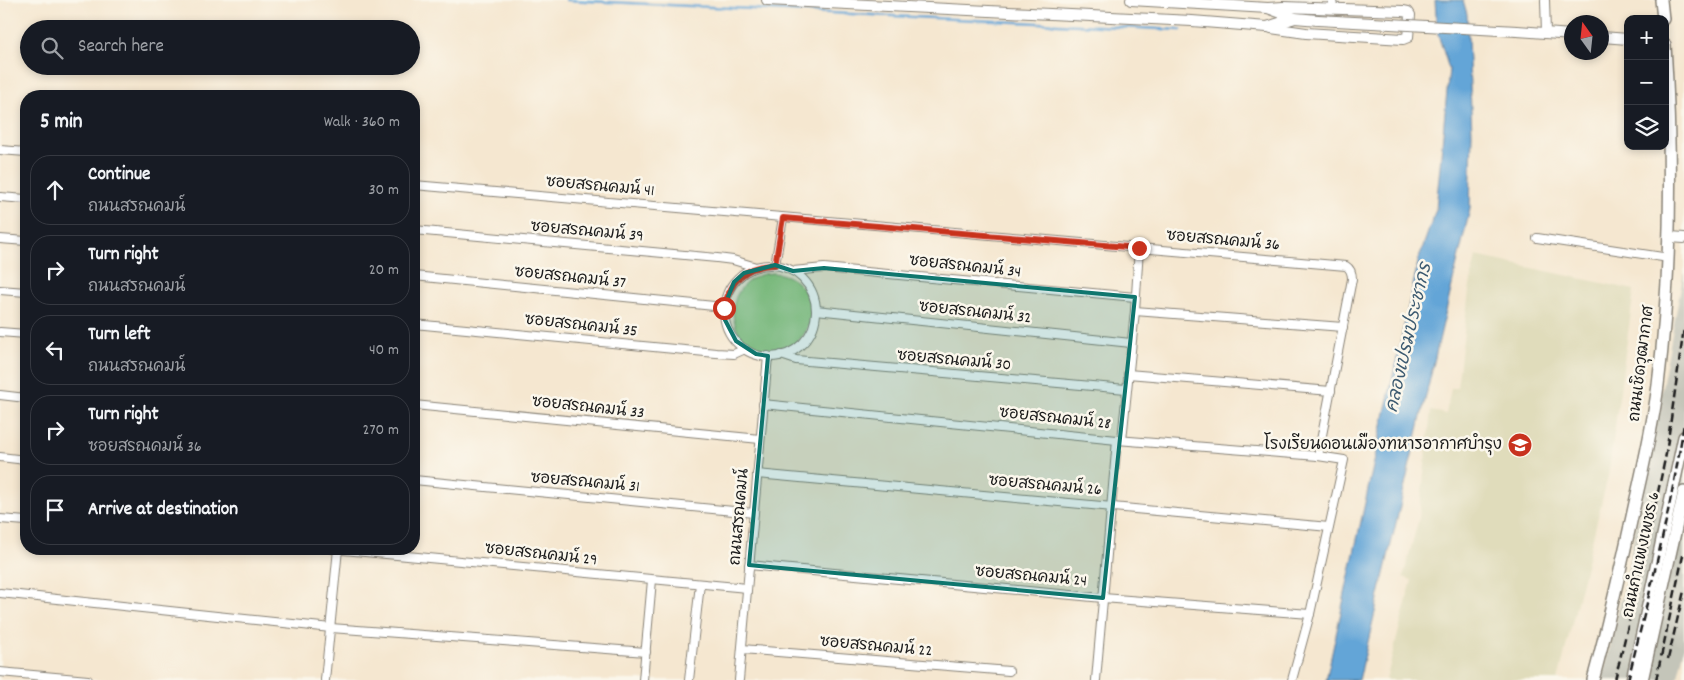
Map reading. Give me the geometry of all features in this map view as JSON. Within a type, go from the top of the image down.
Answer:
[{"type":"main road","points":[[1661,0],[1663,15]]},
{"type":"main road","name":"ถนนเชิดวุฒากาศ","points":[[1593,680],[1616,593],[1652,427],[1660,368],[1670,237],[1669,120],[1666,60]]},
{"type":"main road","name":"ถนนกำแพงเพชร 6","points":[[1632,680],[1684,437]]},
{"type":"main road","name":"ถนนกำแพงเพชร 6","points":[[1642,680],[1684,492]]},
{"type":"street","points":[[767,0],[1192,22],[1393,39],[1403,39],[1408,36],[1410,15],[1408,12],[1332,4],[1283,3],[1268,8]]},
{"type":"street","points":[[1131,0],[1268,8],[1295,18],[1318,20],[1564,34]]},
{"type":"street","points":[[1545,0],[1546,33]]},
{"type":"street","points":[[1267,27],[1295,18]]},
{"type":"street","points":[[1609,38],[1624,40]]},
{"type":"street","points":[[0,150],[20,152]]},
{"type":"street","name":"ซอยสรณคมน์ 41","points":[[420,186],[783,218]]},
{"type":"street","points":[[0,197],[20,199]]},
{"type":"street","points":[[775,265],[783,218]]},
{"type":"street","name":"ซอยสรณคมน์ 36","points":[[783,218],[1346,266],[1350,268],[1352,279],[1318,456]]},
{"type":"street","name":"ซอยสรณคมน์ 39","points":[[420,231],[717,258],[733,260],[756,267]]},
{"type":"street","points":[[1670,237],[1684,238]]},
{"type":"street","points":[[1537,238],[1669,258]]},
{"type":"street","points":[[0,239],[20,241]]},
{"type":"street","points":[[1096,680],[1112,506],[1135,312],[1134,298],[1139,248]]},
{"type":"street","points":[[775,265],[793,271],[810,287],[815,298],[814,325],[807,339],[795,349],[781,355],[768,356],[756,354],[745,349],[729,331],[725,320],[724,308],[727,294],[734,282],[744,273],[756,267],[775,265]]},
{"type":"street","name":"ซอยสรณคมน์ 34","points":[[793,271],[824,268],[1134,298]]},
{"type":"street","name":"ซอยสรณคมน์ 37","points":[[420,277],[724,308]]},
{"type":"street","points":[[0,290],[20,292]]},
{"type":"street","name":"ซอยสรณคมน์ 32","points":[[816,310],[1131,343]]},
{"type":"street","points":[[1135,312],[1343,328]]},
{"type":"street","name":"ซอยสรณคมน์ 35","points":[[420,325],[716,353],[734,354],[745,349]]},
{"type":"street","points":[[0,332],[20,334]]},
{"type":"street","name":"ซอยสรณคมน์ 30","points":[[781,355],[796,360],[1126,390]]},
{"type":"street","name":"ถนนสรณคมน์","points":[[739,680],[768,356]]},
{"type":"street","points":[[1128,374],[1331,391]]},
{"type":"street","points":[[0,395],[20,397]]},
{"type":"street","name":"ซอยสรณคมน์ 28","points":[[763,404],[1119,440],[1318,456],[1344,460],[1329,526]]},
{"type":"street","name":"ซอยสรณคมน์ 33","points":[[420,406],[760,439]]},
{"type":"street","points":[[0,457],[20,459]]},
{"type":"street","name":"ซอยสรณคมน์ 26","points":[[757,474],[1329,526]]},
{"type":"street","name":"ซอยสรณคมน์ 31","points":[[420,481],[754,513]]},
{"type":"street","points":[[0,519],[20,521]]},
{"type":"street","points":[[1292,680],[1310,614],[1329,526]]},
{"type":"street","points":[[325,680],[337,555]]},
{"type":"street","name":"ซอยสรณคมน์ 29","points":[[399,555],[747,588]]},
{"type":"street","name":"ซอยสรณคมน์ 24","points":[[749,565],[1104,598],[1310,614]]},
{"type":"street","points":[[643,680],[652,580]]},
{"type":"street","points":[[689,680],[700,584]]},
{"type":"street","points":[[0,593],[331,628],[646,652]]},
{"type":"street","name":"ซอยสรณคมน์ 22","points":[[742,649],[1009,671]]},
{"type":"street","points":[[0,672],[88,680]]},
{"type":"highlighted area","points":[[775,265],[793,271],[824,268],[1135,297],[1103,598],[749,565],[768,356],[756,354],[736,341],[725,320],[724,307],[734,282],[744,273]]},
{"type":"shaded area","name":"โรงเรียนดอนเมืองทหารอากาศบำรุง","points":[[1476,256],[1634,290],[1608,476],[1558,680],[1386,680],[1412,580],[1403,577],[1419,518],[1431,411],[1446,414],[1451,388],[1457,388],[1469,291]]},
{"type":"shaded area","points":[[1684,271],[1684,651],[1677,680],[1602,680],[1626,578]]},
{"type":"green space","points":[[764,273],[780,273],[794,279],[805,290],[811,304],[811,320],[805,334],[794,345],[780,351],[764,351],[750,345],[739,334],[733,320],[733,304],[739,290],[750,279]]},
{"type":"water","name":"คลองเปรมประชากร","points":[[1435,0],[1463,0],[1467,14],[1472,133],[1470,209],[1359,680],[1326,680],[1419,258],[1436,209],[1449,69],[1437,31]]},
{"type":"waterway","points":[[566,0],[1181,30]]},
{"type":"railway","points":[[1615,680],[1644,559],[1666,454],[1684,328]]},
{"type":"railway","points":[[1628,680],[1666,520],[1684,423]]},
{"type":"railway","points":[[1656,680],[1684,551]]},
{"type":"railway","points":[[1668,659],[1684,591]]},
{"type":"place","name":"โรงเรียนดอนเมืองทหารอากาศบำรุง","points":[[1520,445]]},
{"type":"route","points":[[724,308],[727,294],[734,282],[744,273],[756,267],[775,265],[783,218],[1139,248]]}]
